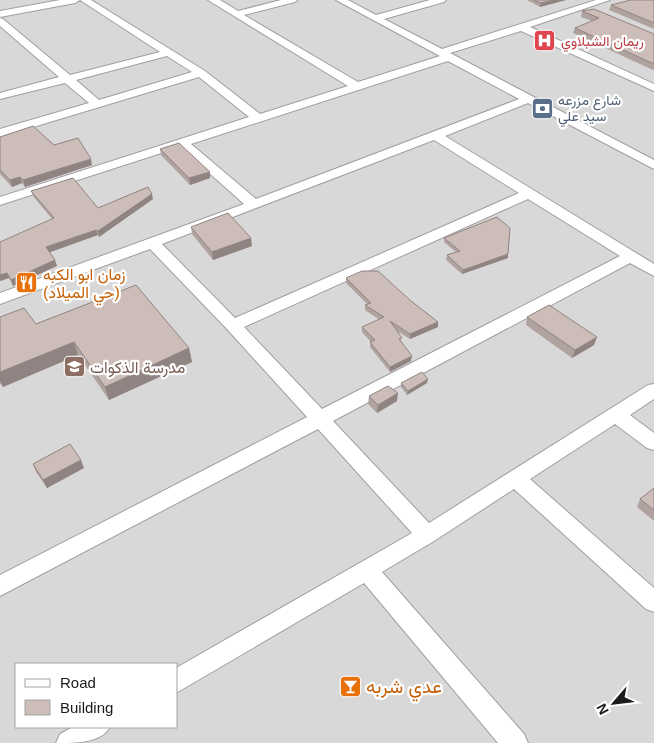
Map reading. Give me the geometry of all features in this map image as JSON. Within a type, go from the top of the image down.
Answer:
[{"type":"street","points":[[0,14],[75,0]]},
{"type":"street","points":[[84,0],[201,73],[258,118]]},
{"type":"street","points":[[213,0],[356,86]]},
{"type":"street","points":[[236,14],[292,0]]},
{"type":"street","points":[[341,0],[654,165]]},
{"type":"street","points":[[375,18],[441,0]]},
{"type":"street","points":[[0,200],[356,86],[521,27],[605,0]]},
{"type":"street","points":[[586,6],[603,13]]},
{"type":"street","points":[[0,21],[97,104]]},
{"type":"street","points":[[521,27],[654,88]]},
{"type":"street","points":[[0,96],[168,53]]},
{"type":"street","points":[[0,133],[201,73]]},
{"type":"street","points":[[0,299],[254,205],[530,99]]},
{"type":"street","points":[[435,135],[527,194],[654,271]]},
{"type":"street","points":[[182,142],[254,205]]},
{"type":"street","points":[[233,325],[527,194]]},
{"type":"street","points":[[153,243],[233,325],[427,535]]},
{"type":"street","points":[[0,586],[630,257]]},
{"type":"street","points":[[178,680],[427,535],[654,390]]},
{"type":"street","points":[[617,415],[654,442]]},
{"type":"street","points":[[515,478],[654,602]]},
{"type":"street","points":[[367,571],[515,743]]},
{"type":"street","points":[[69,743],[95,728]]},
{"type":"shaded area","points":[[0,0],[654,0],[654,743],[0,743]]},
{"type":"building","points":[[534,0],[554,0],[541,3]]},
{"type":"building","points":[[631,0],[654,0],[654,23],[611,5]]},
{"type":"building","points":[[594,9],[654,34],[654,64],[575,28],[599,18],[582,11]]},
{"type":"building","points":[[33,126],[54,145],[78,138],[91,159],[23,180],[20,177],[10,180],[0,170],[0,137]]},
{"type":"building","points":[[179,143],[210,172],[189,178],[160,149]]},
{"type":"building","points":[[73,178],[98,208],[148,187],[152,194],[98,231],[96,230],[46,247],[55,260],[11,280],[7,273],[0,275],[0,242],[54,218],[31,191]]},
{"type":"building","points":[[228,213],[251,238],[212,252],[191,227]]},
{"type":"building","points":[[497,217],[510,228],[508,254],[463,270],[447,255],[460,251],[444,238]]},
{"type":"building","points":[[362,271],[378,271],[438,322],[410,334],[390,321],[402,338],[399,339],[412,356],[390,367],[370,342],[375,340],[362,327],[384,317],[365,305],[371,303],[346,278]]},
{"type":"building","points":[[136,285],[189,348],[105,387],[74,342],[0,372],[0,317],[24,308],[36,324]]},
{"type":"building","points":[[549,305],[597,337],[575,350],[527,317]]},
{"type":"building","points":[[422,372],[428,379],[408,391],[401,383]]},
{"type":"building","points":[[388,386],[398,393],[378,405],[369,396]]},
{"type":"building","points":[[70,444],[81,460],[43,480],[33,464]]},
{"type":"building","points":[[654,488],[654,510],[640,499]]},
{"type":"place","name":"ريمان الشبلاوي","points":[[545,41]]},
{"type":"place","name":"شارع مزرعه سيد علي","points":[[542,108]]},
{"type":"place","name":"زمان ابو الكبه (حي الميلاد)","points":[[27,283]]},
{"type":"place","name":"مدرسة الذكوات","points":[[74,367]]},
{"type":"place","name":"عدي شربه","points":[[350,686]]}]
